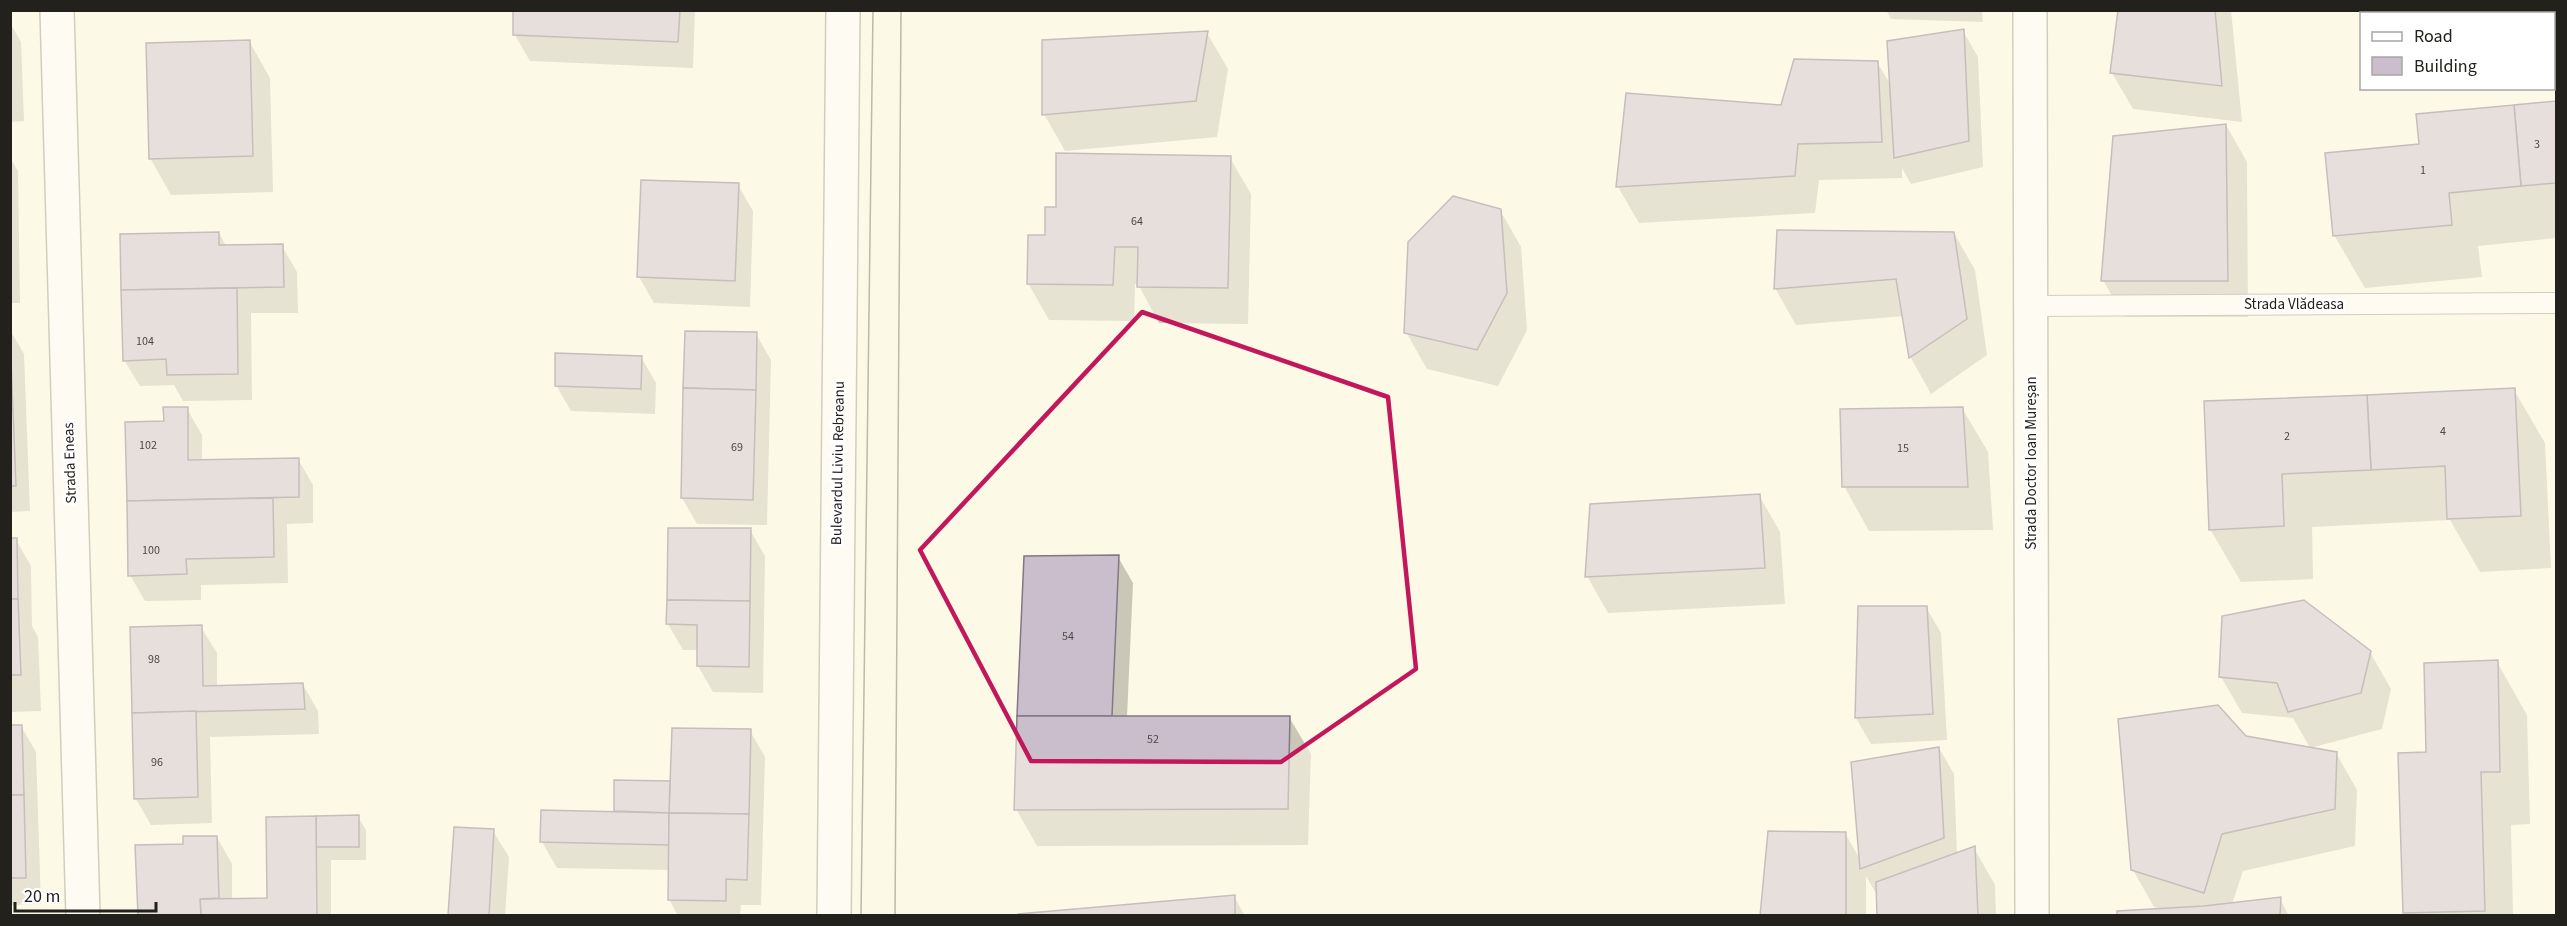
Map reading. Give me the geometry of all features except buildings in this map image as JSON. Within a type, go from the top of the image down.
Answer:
[{"type":"street","name":"Strada Eneas","points":[[57,10],[83,915]]},
{"type":"street","name":"Bulevardul Liviu Rebreanu","points":[[834,915],[843,10]]},
{"type":"street","name":"Strada Doctor Ioan Mureșan","points":[[2030,10],[2032,915]]},
{"type":"lane","name":"Strada Vlădeasa","points":[[2031,306],[2556,303]]},
{"type":"highlighted area","points":[[1142,312],[1388,397],[1416,669],[1281,762],[1031,761],[920,550]]},
{"type":"tram line","points":[[861,916],[873,10]]},
{"type":"tram line","points":[[895,916],[901,10]]}]
